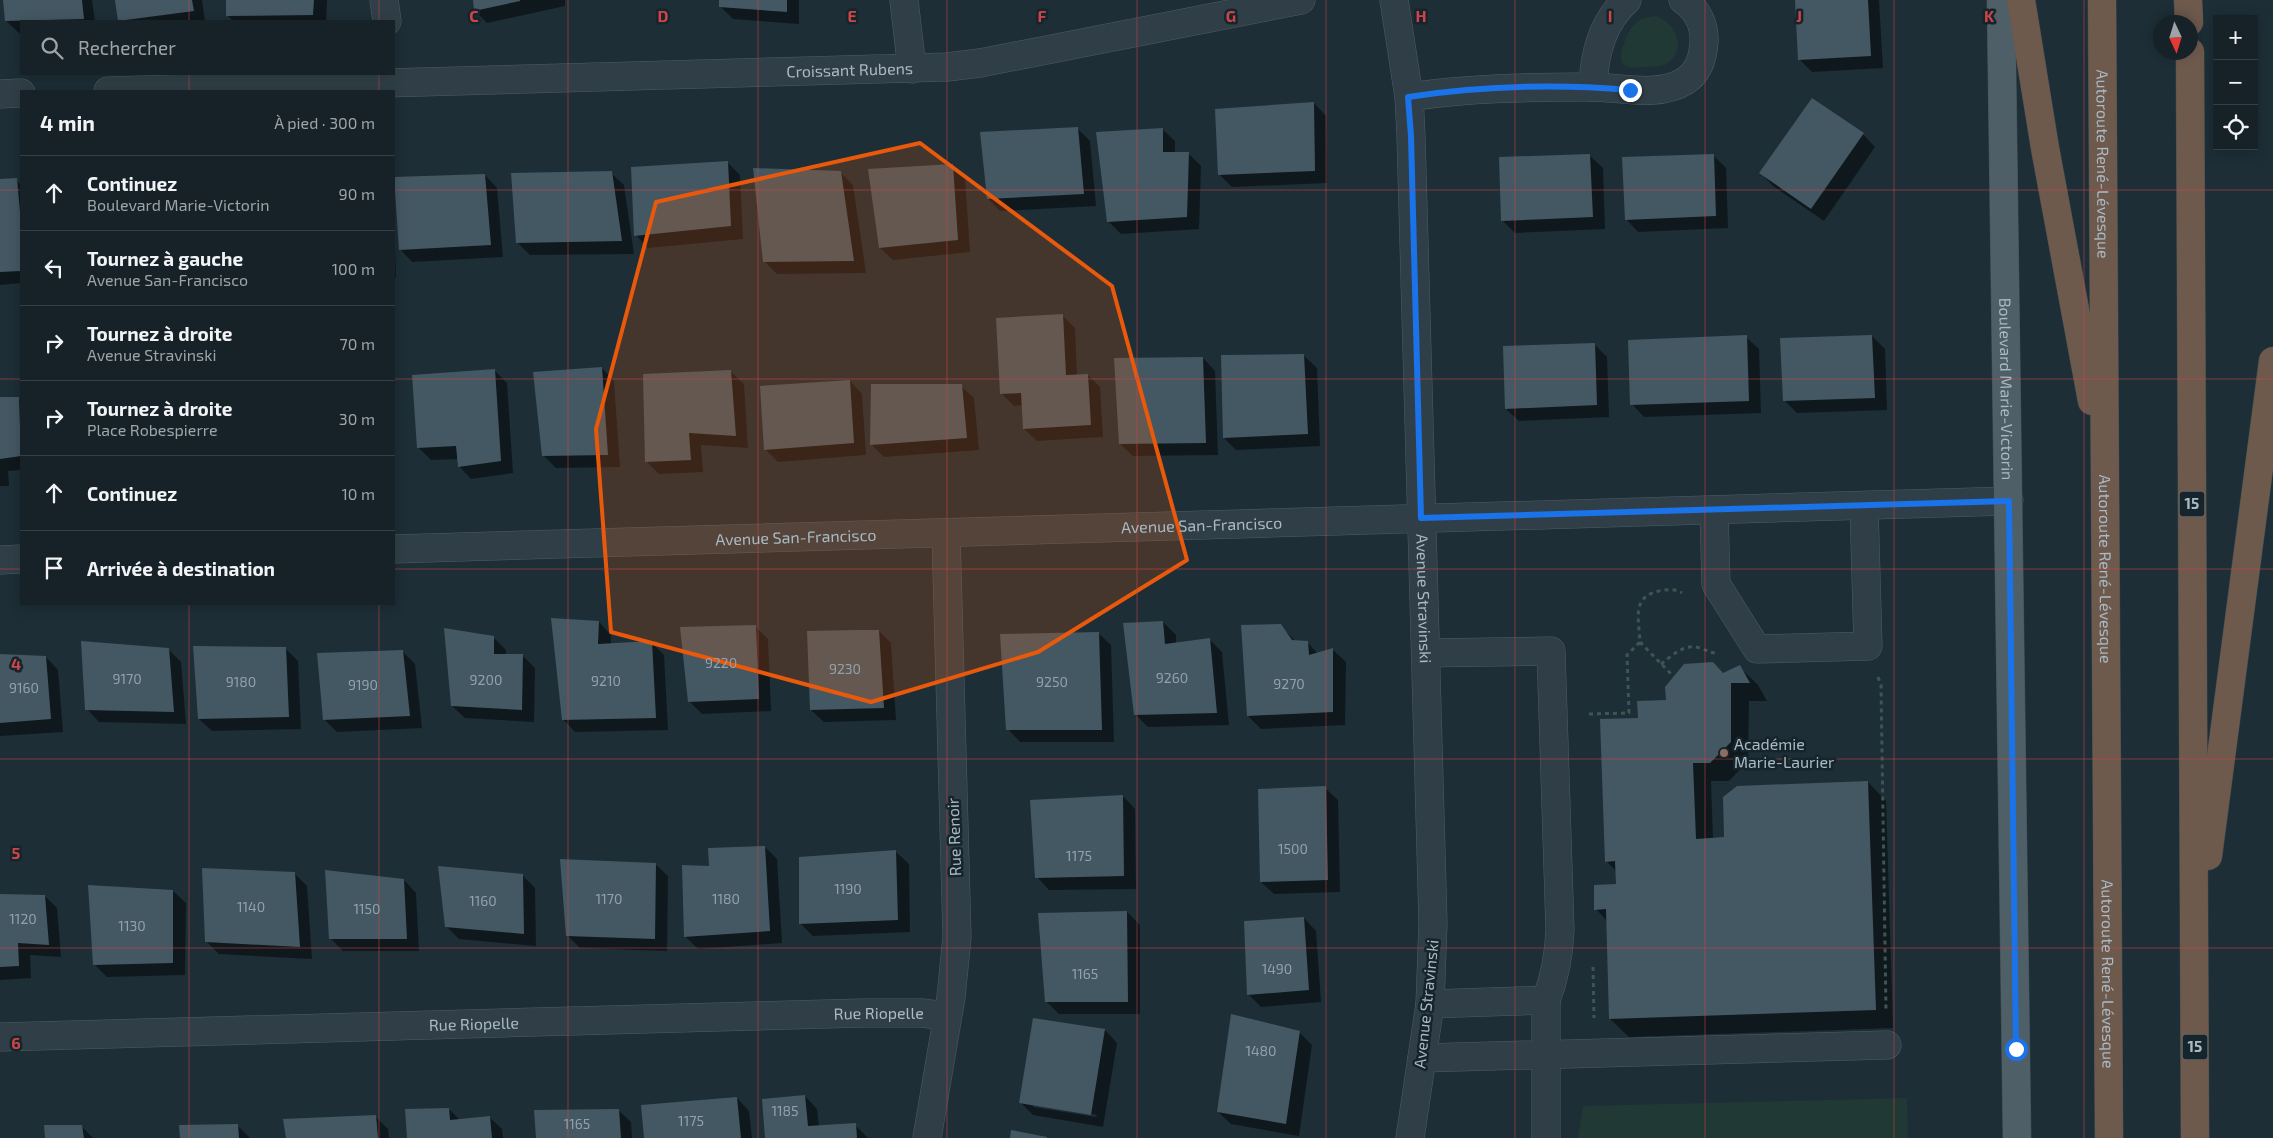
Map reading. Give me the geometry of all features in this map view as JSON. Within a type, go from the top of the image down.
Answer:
[{"type":"highway","points":[[2021,0],[2045,148],[2106,476]]},
{"type":"highway","name":"Autoroute René-Lévesque","points":[[2102,0],[2110,1138]]},
{"type":"highway","points":[[2188,0],[2189,15]]},
{"type":"highway","name":"15","points":[[2190,60],[2195,1138]]},
{"type":"highway","points":[[2194,956],[2273,361]]},
{"type":"main road","name":"Boulevard Marie-Victorin","points":[[2001,0],[2017,1138]]},
{"type":"street","points":[[384,0],[387,20]]},
{"type":"street","points":[[904,0],[912,69]]},
{"type":"street","name":"Croissant Rubens","points":[[132,90],[393,79],[912,69],[980,63],[1301,0]]},
{"type":"street","name":"Avenue Stravinski","points":[[1394,0],[1408,97],[1411,136],[1433,923],[1430,1004],[1410,1138]]},
{"type":"street","points":[[1593,87],[1595,57],[1600,40],[1610,19],[1626,0]]},
{"type":"street","points":[[1408,97],[1474,90],[1593,87],[1658,90],[1670,87],[1685,81],[1698,69],[1703,56],[1704,38],[1701,21],[1693,8],[1683,0]]},
{"type":"street","points":[[0,94],[20,94]]},
{"type":"street","name":"Avenue San-Francisco","points":[[395,549],[2009,501]]},
{"type":"street","points":[[1714,511],[1716,584],[1757,649],[1868,646],[1864,506]]},
{"type":"street","name":"Rue Renoir","points":[[926,1138],[946,1016],[951,997],[957,937],[946,533]]},
{"type":"street","points":[[0,560],[20,559]]},
{"type":"street","points":[[1426,653],[1551,650],[1560,930],[1559,955],[1554,981],[1546,1000],[1546,1138]]},
{"type":"street","points":[[1430,1004],[1546,1000]]},
{"type":"street","name":"Rue Riopelle","points":[[0,1037],[872,1013],[922,1013],[946,1016]]},
{"type":"street","points":[[1422,1058],[1887,1045]]},
{"type":"path","points":[[1674,677],[1640,642],[1638,607],[1641,599],[1652,592],[1666,589],[1679,591],[1688,598]]},
{"type":"path","points":[[1588,714],[1628,713],[1627,655],[1640,642]]},
{"type":"path","points":[[1661,664],[1680,650],[1691,646],[1713,654],[1722,653],[1717,645]]},
{"type":"path","points":[[1880,685],[1886,1017]]},
{"type":"highlighted area","points":[[920,143],[1112,286],[1187,560],[1038,652],[871,702],[611,632],[596,429],[656,202]]},
{"type":"green space","points":[[1656,16],[1670,25],[1674,31],[1678,45],[1677,52],[1673,58],[1663,65],[1631,68],[1624,65],[1621,56],[1622,49],[1627,35],[1634,24],[1647,17]]},
{"type":"green space","points":[[1907,1098],[1908,1138],[1578,1138],[1583,1106]]},
{"type":"building","points":[[3,0],[82,0],[84,19],[5,21]]},
{"type":"building","points":[[115,0],[192,0],[194,11],[118,20]]},
{"type":"building","points":[[226,0],[314,0],[313,15],[226,16]]},
{"type":"building","points":[[473,0],[520,0],[520,1],[474,11]]},
{"type":"building","points":[[719,0],[787,0],[787,12],[719,7]]},
{"type":"building","points":[[1795,0],[1868,0],[1871,56],[1798,60]]},
{"type":"building","points":[[1812,98],[1864,133],[1811,209],[1759,173]]},
{"type":"building","points":[[1314,102],[1315,171],[1218,175],[1215,109]]},
{"type":"building","points":[[1078,127],[1084,194],[987,199],[980,132]]},
{"type":"building","points":[[1163,128],[1163,152],[1189,152],[1187,217],[1107,222],[1096,132]]},
{"type":"building","points":[[1590,154],[1593,217],[1501,221],[1499,157]]},
{"type":"building","points":[[1714,154],[1716,216],[1625,220],[1622,157]]},
{"type":"building","points":[[728,161],[731,226],[634,236],[631,167]]},
{"type":"building","points":[[953,164],[958,240],[879,248],[868,169]]},
{"type":"building","points":[[753,168],[841,171],[854,261],[763,262]]},
{"type":"building","points":[[612,171],[622,241],[516,243],[511,173]]},
{"type":"building","points":[[485,174],[491,245],[399,250],[395,177]]},
{"type":"building","points":[[17,178],[20,212],[20,271],[0,272],[0,179]]},
{"type":"building","points":[[1063,314],[1066,375],[1088,374],[1091,425],[1023,429],[1021,393],[1000,394],[996,318]]},
{"type":"building","points":[[1747,335],[1749,401],[1630,405],[1628,340]]},
{"type":"building","points":[[1872,335],[1875,398],[1783,401],[1780,338]]},
{"type":"building","points":[[1595,343],[1597,405],[1505,409],[1503,346]]},
{"type":"building","points":[[1304,354],[1308,434],[1223,438],[1221,355]]},
{"type":"building","points":[[1203,357],[1206,443],[1119,444],[1114,358]]},
{"type":"building","points":[[602,367],[608,455],[542,456],[533,372]]},
{"type":"building","points":[[495,369],[501,461],[458,467],[456,446],[417,448],[412,375]]},
{"type":"building","points":[[731,370],[736,436],[689,433],[691,460],[645,462],[643,374]]},
{"type":"building","points":[[850,380],[854,443],[764,450],[760,386]]},
{"type":"building","points":[[871,384],[962,384],[967,438],[870,445]]},
{"type":"building","points":[[0,397],[19,397],[20,456],[0,459]]},
{"type":"building","points":[[551,618],[599,621],[598,644],[652,641],[656,718],[562,720]]},
{"type":"building","points":[[1163,621],[1165,644],[1210,638],[1217,713],[1134,715],[1123,623]]},
{"type":"building","points":[[1281,624],[1292,640],[1308,641],[1309,655],[1333,648],[1333,712],[1247,716],[1241,625]]},
{"type":"building","points":[[756,625],[759,699],[688,702],[680,627]]},
{"type":"building","points":[[444,628],[494,636],[494,654],[523,654],[522,710],[451,706]]},
{"type":"building","points":[[879,630],[884,708],[810,710],[807,631]]},
{"type":"building","points":[[1099,632],[1102,730],[1006,730],[1000,634]]},
{"type":"building","points":[[81,641],[169,648],[174,712],[85,710]]},
{"type":"building","points":[[193,646],[286,647],[289,717],[198,719]]},
{"type":"building","points":[[403,650],[410,716],[323,720],[317,653]]},
{"type":"building","points":[[0,654],[46,656],[51,719],[0,723]]},
{"type":"building","points":[[1713,662],[1723,673],[1740,665],[1750,683],[1731,683],[1731,742],[1710,763],[1693,763],[1696,839],[1724,837],[1723,797],[1737,786],[1868,781],[1876,1010],[1609,1019],[1606,909],[1594,910],[1594,885],[1616,884],[1615,861],[1605,862],[1600,719],[1638,718],[1637,701],[1666,700],[1665,687],[1684,664]]},
{"type":"building","points":[[1326,786],[1328,880],[1260,882],[1258,789]]},
{"type":"building","points":[[1123,795],[1124,876],[1035,878],[1030,800]]},
{"type":"building","points":[[765,846],[770,931],[684,937],[682,865],[709,866],[708,848]]},
{"type":"building","points":[[896,850],[898,920],[799,924],[799,857]]},
{"type":"building","points":[[560,859],[656,863],[655,939],[566,936]]},
{"type":"building","points":[[438,866],[523,874],[524,934],[445,927]]},
{"type":"building","points":[[202,868],[295,872],[300,947],[205,942]]},
{"type":"building","points":[[325,870],[404,879],[407,939],[329,939]]},
{"type":"building","points":[[88,885],[173,890],[173,963],[93,965]]},
{"type":"building","points":[[0,894],[45,895],[49,945],[18,943],[19,966],[0,967]]},
{"type":"building","points":[[1127,911],[1128,1002],[1045,1002],[1038,913]]},
{"type":"building","points":[[1304,917],[1309,990],[1247,995],[1244,921]]},
{"type":"building","points":[[1231,1014],[1300,1031],[1286,1124],[1217,1112]]},
{"type":"building","points":[[1033,1018],[1105,1029],[1091,1115],[1019,1103]]},
{"type":"building","points":[[805,1095],[808,1126],[856,1123],[857,1138],[765,1138],[762,1099]]},
{"type":"building","points":[[737,1097],[741,1138],[644,1138],[641,1105]]},
{"type":"building","points":[[449,1108],[450,1120],[490,1116],[492,1138],[407,1138],[405,1109]]},
{"type":"building","points":[[619,1109],[621,1138],[536,1138],[534,1110]]},
{"type":"building","points":[[376,1115],[378,1138],[286,1138],[283,1119]]},
{"type":"building","points":[[238,1124],[239,1138],[180,1138],[179,1125]]},
{"type":"building","points":[[44,1125],[82,1125],[84,1138],[45,1138]]},
{"type":"building","points":[[1011,1130],[1047,1137],[1047,1138],[1010,1138]]},
{"type":"place","name":"Académie Marie-Laurier","points":[[1724,753]]},
{"type":"route","points":[[1630,90],[1593,87],[1474,90],[1408,97],[1411,136],[1421,518],[2009,501],[2016,1049]]}]
